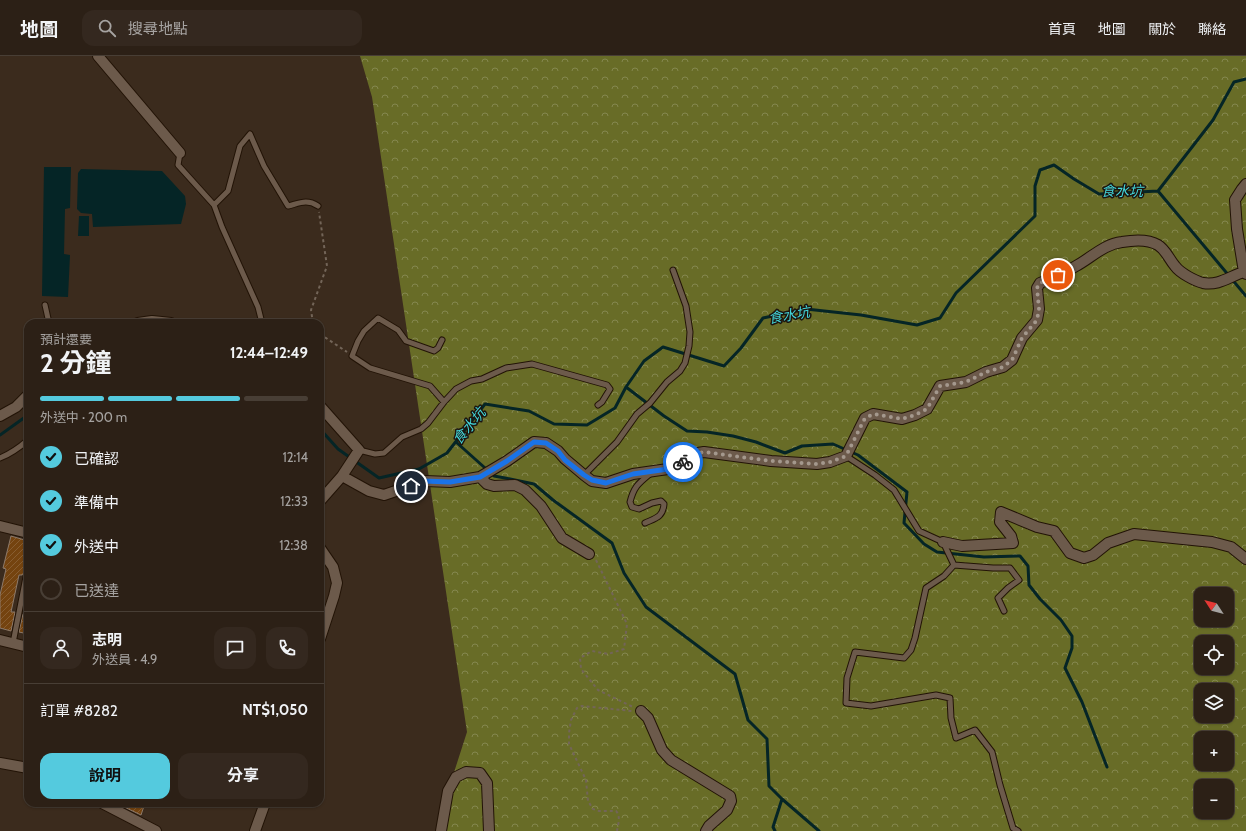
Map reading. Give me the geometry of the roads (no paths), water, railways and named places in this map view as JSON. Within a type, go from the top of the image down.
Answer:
[{"type":"street","points":[[98,56],[180,153]]},
{"type":"street","points":[[342,476],[369,491],[384,495],[424,481],[450,482],[484,474],[507,461],[534,442],[546,443],[558,451],[565,460],[584,475],[592,480],[606,483],[633,474],[675,468],[692,454],[704,452],[771,461],[817,464],[830,462],[846,456],[865,418],[874,414],[902,419],[915,415],[927,409],[940,386],[966,382],[986,372],[1003,367],[1012,360],[1022,338],[1037,320],[1039,309],[1037,288],[1040,283],[1077,266],[1109,245],[1121,242],[1144,241],[1158,245],[1167,253],[1175,268],[1190,278],[1204,283],[1223,282],[1243,273],[1237,229],[1236,200],[1244,187]]},
{"type":"street","points":[[0,416],[16,407],[24,399]]},
{"type":"street","points":[[324,411],[359,450],[342,476],[324,496]]},
{"type":"street","points":[[484,474],[487,484],[494,486],[515,485],[525,490],[541,506],[562,538],[589,554]]},
{"type":"street","points":[[945,544],[962,546],[1013,543],[1011,536],[1000,522],[1001,512],[1037,527],[1054,531],[1070,553],[1084,558],[1093,555],[1108,543],[1134,534],[1212,542],[1231,547],[1246,559]]},
{"type":"street","points":[[0,526],[24,532]]},
{"type":"street","points":[[324,554],[333,567],[337,583],[324,627]]},
{"type":"street","points":[[0,640],[24,646]]},
{"type":"street","points":[[641,711],[648,718],[662,750],[671,760],[730,796],[731,801],[726,810],[709,826],[706,831]]},
{"type":"street","points":[[0,763],[24,767]]},
{"type":"street","points":[[441,831],[448,791],[456,777],[466,772],[480,773],[487,783],[489,831]]},
{"type":"street","points":[[111,807],[156,831]]},
{"type":"street","points":[[255,831],[264,807]]},
{"type":"lane","points":[[214,205],[228,191],[240,146],[250,134],[264,166],[288,206],[302,202],[311,202],[318,206]]},
{"type":"lane","points":[[180,153],[178,165],[214,205],[222,227],[258,307],[261,319]]},
{"type":"lane","points":[[1244,187],[1246,178]]},
{"type":"lane","points":[[584,475],[617,442],[637,414],[650,403],[667,382],[680,371],[685,363],[689,346],[690,332],[686,306],[673,270]]},
{"type":"lane","points":[[44,306],[48,319]]},
{"type":"lane","points":[[442,340],[438,348],[434,351],[406,341],[398,330],[378,318],[364,331],[352,356],[370,368],[430,386],[444,402]]},
{"type":"lane","points":[[359,450],[375,454],[384,453],[402,437],[420,429],[428,423],[456,389],[471,381],[482,379],[506,368],[532,364],[607,385],[610,388],[602,402],[598,405]]},
{"type":"lane","points":[[0,458],[24,444]]},
{"type":"lane","points":[[846,456],[875,474],[894,490],[920,531],[945,544],[954,563]]},
{"type":"lane","points":[[645,523],[658,518],[664,511],[664,504],[661,501],[640,508],[632,507],[630,502],[636,485],[653,471]]},
{"type":"lane","points":[[954,563],[993,568],[1010,568],[1020,580],[1008,588],[998,598],[1004,611]]},
{"type":"lane","points":[[954,563],[944,576],[926,588],[916,638],[912,650],[904,658],[854,652],[847,678],[846,703],[871,706],[936,695],[950,698],[956,738],[975,730],[992,752],[1000,784],[1014,828],[1018,831]]},
{"type":"lane","points":[[13,643],[24,587]]},
{"type":"water","points":[[44,167],[71,167],[70,208],[65,209],[64,254],[70,255],[68,297],[42,296]]},
{"type":"water","points":[[81,169],[162,171],[185,196],[186,204],[181,224],[93,227],[92,214],[81,213],[77,209],[78,173]]},
{"type":"water","points":[[79,216],[89,216],[89,236],[78,236]]},
{"type":"waterway","points":[[1158,191],[1213,120],[1234,82],[1246,79]]},
{"type":"waterway","name":"食水坑","points":[[324,433],[338,449],[379,478],[419,469],[447,453],[485,404],[529,411],[554,424],[587,425],[615,408],[626,387],[644,361],[663,347],[724,366],[741,348],[763,318],[806,309],[861,315],[917,325],[940,318],[956,293],[1035,216],[1035,186],[1040,170],[1054,165],[1099,194],[1158,191],[1246,296]]},
{"type":"waterway","points":[[626,387],[664,416],[687,431],[733,436],[756,442],[785,453],[802,446],[833,444],[858,455],[907,492],[904,523],[924,544],[937,552],[984,557],[1020,556],[1028,566],[1029,585],[1040,599],[1061,620],[1072,636],[1072,648],[1065,668],[1082,702],[1107,767]]},
{"type":"waterway","name":"食水坑","points":[[0,435],[24,418]]},
{"type":"waterway","points":[[456,442],[494,476],[534,484],[553,500],[612,543],[624,573],[646,607],[735,674],[748,720],[767,739],[769,786],[782,799],[773,827],[775,831]]},
{"type":"waterway","points":[[782,799],[819,831]]}]
